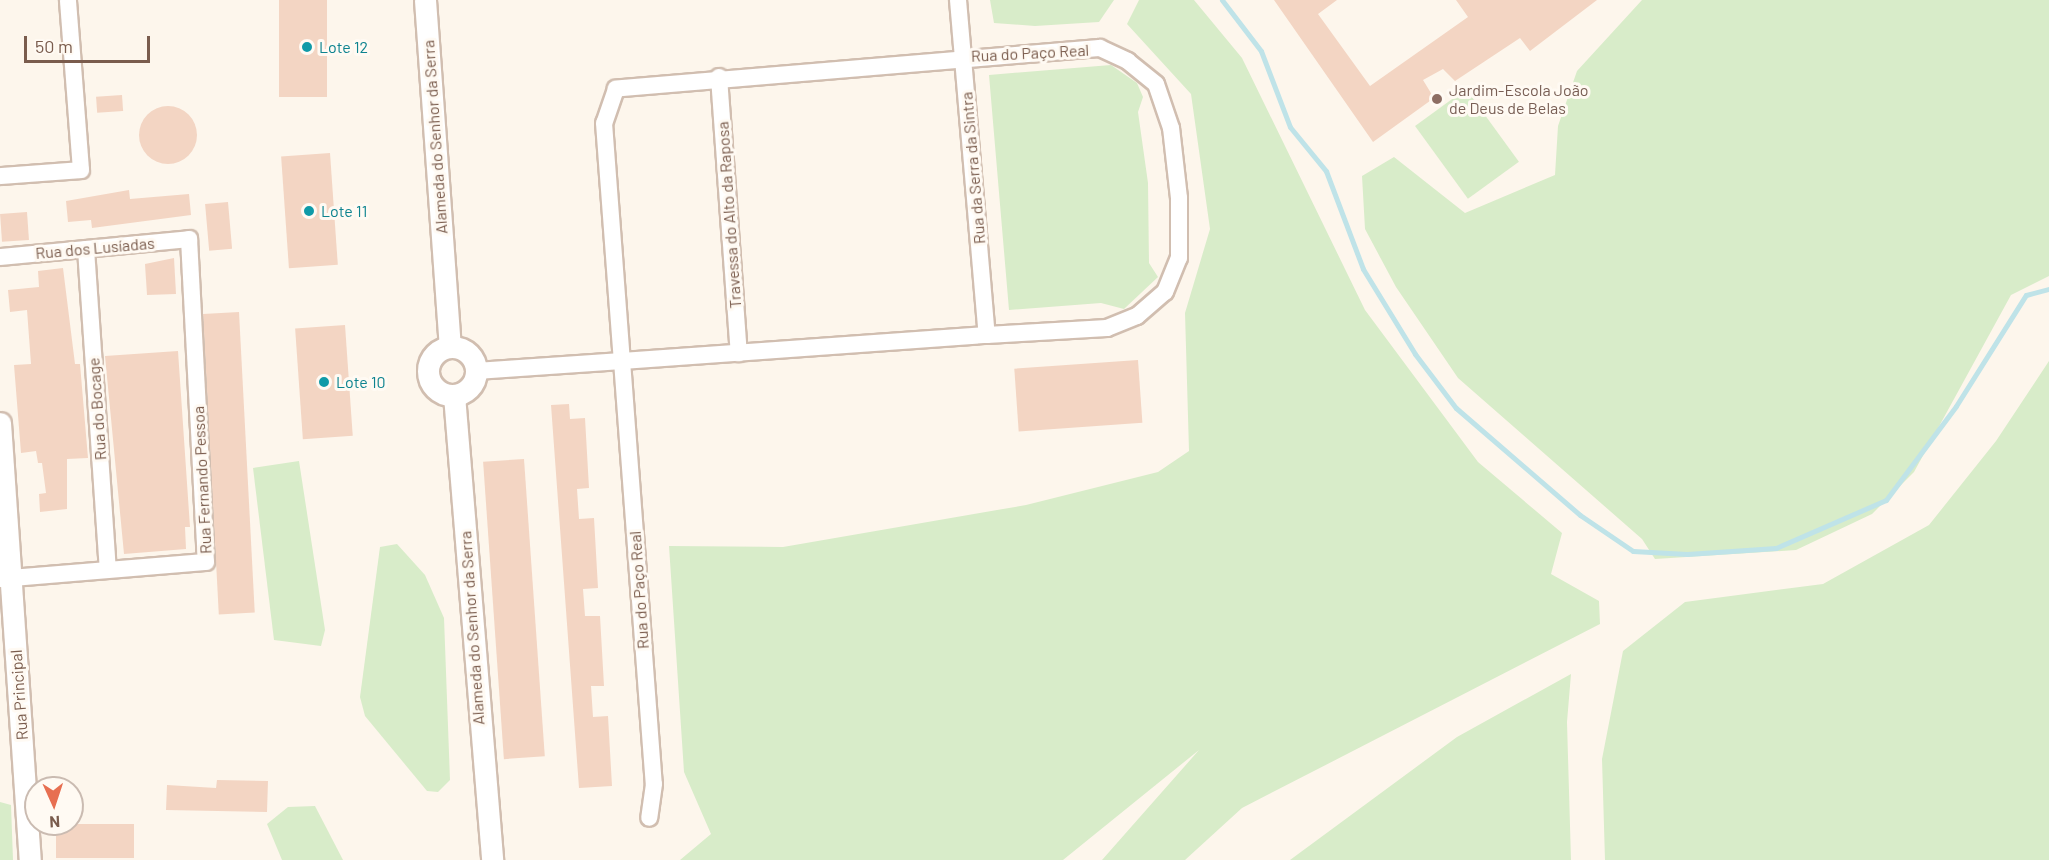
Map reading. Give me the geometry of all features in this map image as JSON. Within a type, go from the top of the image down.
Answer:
[{"type":"street","points":[[0,176],[81,170],[68,0]]},
{"type":"street","name":"Alameda do Senhor da Serra","points":[[425,0],[450,347]]},
{"type":"street","name":"Rua da Serra da Sintra","points":[[958,0],[987,335]]},
{"type":"street","name":"Rua do Paço Real","points":[[476,371],[622,361],[739,353],[987,335],[1107,328],[1137,316],[1165,292],[1179,258],[1179,198],[1171,128],[1156,84],[1128,61],[1100,48],[719,77],[634,85],[616,89],[607,106],[622,361],[654,784],[649,818]]},
{"type":"street","name":"Travessa do Alto da Raposa","points":[[719,77],[739,353]]},
{"type":"street","name":"Rua dos Lusíadas","points":[[0,257],[189,239]]},
{"type":"street","name":"Rua Fernando Pessoa","points":[[5,578],[206,562],[189,239]]},
{"type":"street","name":"Rua do Bocage","points":[[86,249],[108,569]]},
{"type":"street","points":[[450,347],[468,353],[476,371],[470,387],[454,395],[436,390],[427,373],[433,355],[450,347]]},
{"type":"street","name":"Alameda do Senhor da Serra","points":[[454,395],[492,860]]},
{"type":"street","name":"Rua Principal","points":[[0,423],[5,578],[30,860]]},
{"type":"green space","points":[[990,0],[1114,0],[1099,22],[1035,26],[994,23]]},
{"type":"green space","points":[[1139,0],[1194,0],[1242,58],[1365,310],[1478,462],[1562,533],[1551,574],[1599,601],[1600,624],[1242,808],[1185,860],[1102,860],[1199,750],[1063,860],[680,860],[711,834],[684,772],[669,546],[783,547],[1026,505],[1158,472],[1189,451],[1185,313],[1210,229],[1191,94],[1127,24]]},
{"type":"green space","points":[[1642,0],[2049,0],[2049,276],[2011,295],[1914,472],[1872,514],[1796,550],[1655,559],[1642,539],[1458,378],[1396,287],[1365,229],[1362,176],[1394,157],[1465,213],[1555,175],[1558,126],[1577,71]]},
{"type":"green space","points":[[1111,65],[1137,83],[1143,97],[1138,112],[1148,183],[1149,263],[1158,277],[1124,309],[1101,303],[1009,310],[989,75]]},
{"type":"green space","points":[[1466,89],[1519,162],[1468,199],[1415,126]]},
{"type":"green space","points":[[2049,361],[2049,860],[1605,860],[1602,759],[1623,651],[1685,602],[1823,584],[1929,525],[1996,441]]},
{"type":"green space","points":[[299,461],[325,630],[321,646],[274,640],[253,468]]},
{"type":"green space","points":[[397,544],[425,575],[444,618],[450,780],[438,792],[427,791],[365,716],[360,697],[380,547]]},
{"type":"green space","points":[[1571,674],[1567,722],[1571,860],[1290,860],[1457,737]]},
{"type":"green space","points":[[0,802],[11,805],[13,860],[0,860]]},
{"type":"green space","points":[[315,806],[343,860],[282,860],[267,824],[288,807]]},
{"type":"building","name":"Lote 12","points":[[279,0],[327,0],[327,97],[279,97]]},
{"type":"building","points":[[1274,0],[1337,0],[1318,14],[1370,86],[1468,17],[1456,0],[1597,0],[1530,51],[1520,38],[1455,81],[1443,69],[1423,80],[1434,98],[1373,142]]},
{"type":"building","points":[[122,95],[123,111],[97,113],[96,97]]},
{"type":"building","points":[[168,106],[179,108],[192,119],[197,135],[195,146],[184,159],[168,164],[157,162],[144,151],[139,135],[141,124],[152,111]]},
{"type":"building","name":"Lote 11","points":[[330,153],[338,265],[289,268],[281,156]]},
{"type":"building","points":[[129,190],[130,199],[189,194],[191,215],[92,228],[91,220],[68,222],[66,201]]},
{"type":"building","points":[[228,202],[232,249],[209,251],[205,204]]},
{"type":"building","points":[[27,212],[29,240],[2,242],[0,214]]},
{"type":"building","points":[[174,258],[176,294],[147,295],[145,264]]},
{"type":"building","points":[[63,268],[75,364],[80,364],[88,458],[67,459],[67,509],[40,512],[39,494],[46,493],[42,463],[38,463],[36,451],[21,453],[14,365],[31,364],[27,310],[10,312],[8,290],[39,287],[38,271]]},
{"type":"building","points":[[239,312],[255,613],[219,614],[203,314]]},
{"type":"building","name":"Lote 10","points":[[345,325],[353,436],[303,439],[295,328]]},
{"type":"building","points":[[178,351],[190,527],[185,527],[186,549],[124,554],[105,356]]},
{"type":"building","points":[[1138,360],[1142,423],[1019,431],[1014,369]]},
{"type":"building","points":[[569,404],[570,419],[585,418],[589,488],[577,489],[579,519],[594,518],[598,588],[583,589],[585,616],[600,616],[604,686],[591,686],[593,717],[608,716],[612,786],[579,788],[551,405]]},
{"type":"building","points":[[524,459],[545,756],[504,759],[483,462]]},
{"type":"building","points":[[217,780],[268,781],[267,812],[166,810],[167,785],[216,788]]},
{"type":"building","points":[[84,824],[134,824],[134,858],[56,858],[56,836],[84,836]]},
{"type":"waterway","points":[[1222,0],[1261,51],[1290,127],[1326,171],[1363,269],[1415,354],[1456,408],[1580,515],[1633,551],[1687,554],[1776,548],[1886,500],[1956,406],[2026,295],[2049,289]]},
{"type":"place","name":"Lote 12","points":[[307,47]]},
{"type":"place","name":"Jardim-Escola João de Deus de Belas","points":[[1437,99]]},
{"type":"place","name":"Lote 11","points":[[309,211]]},
{"type":"place","name":"Lote 10","points":[[324,382]]}]
